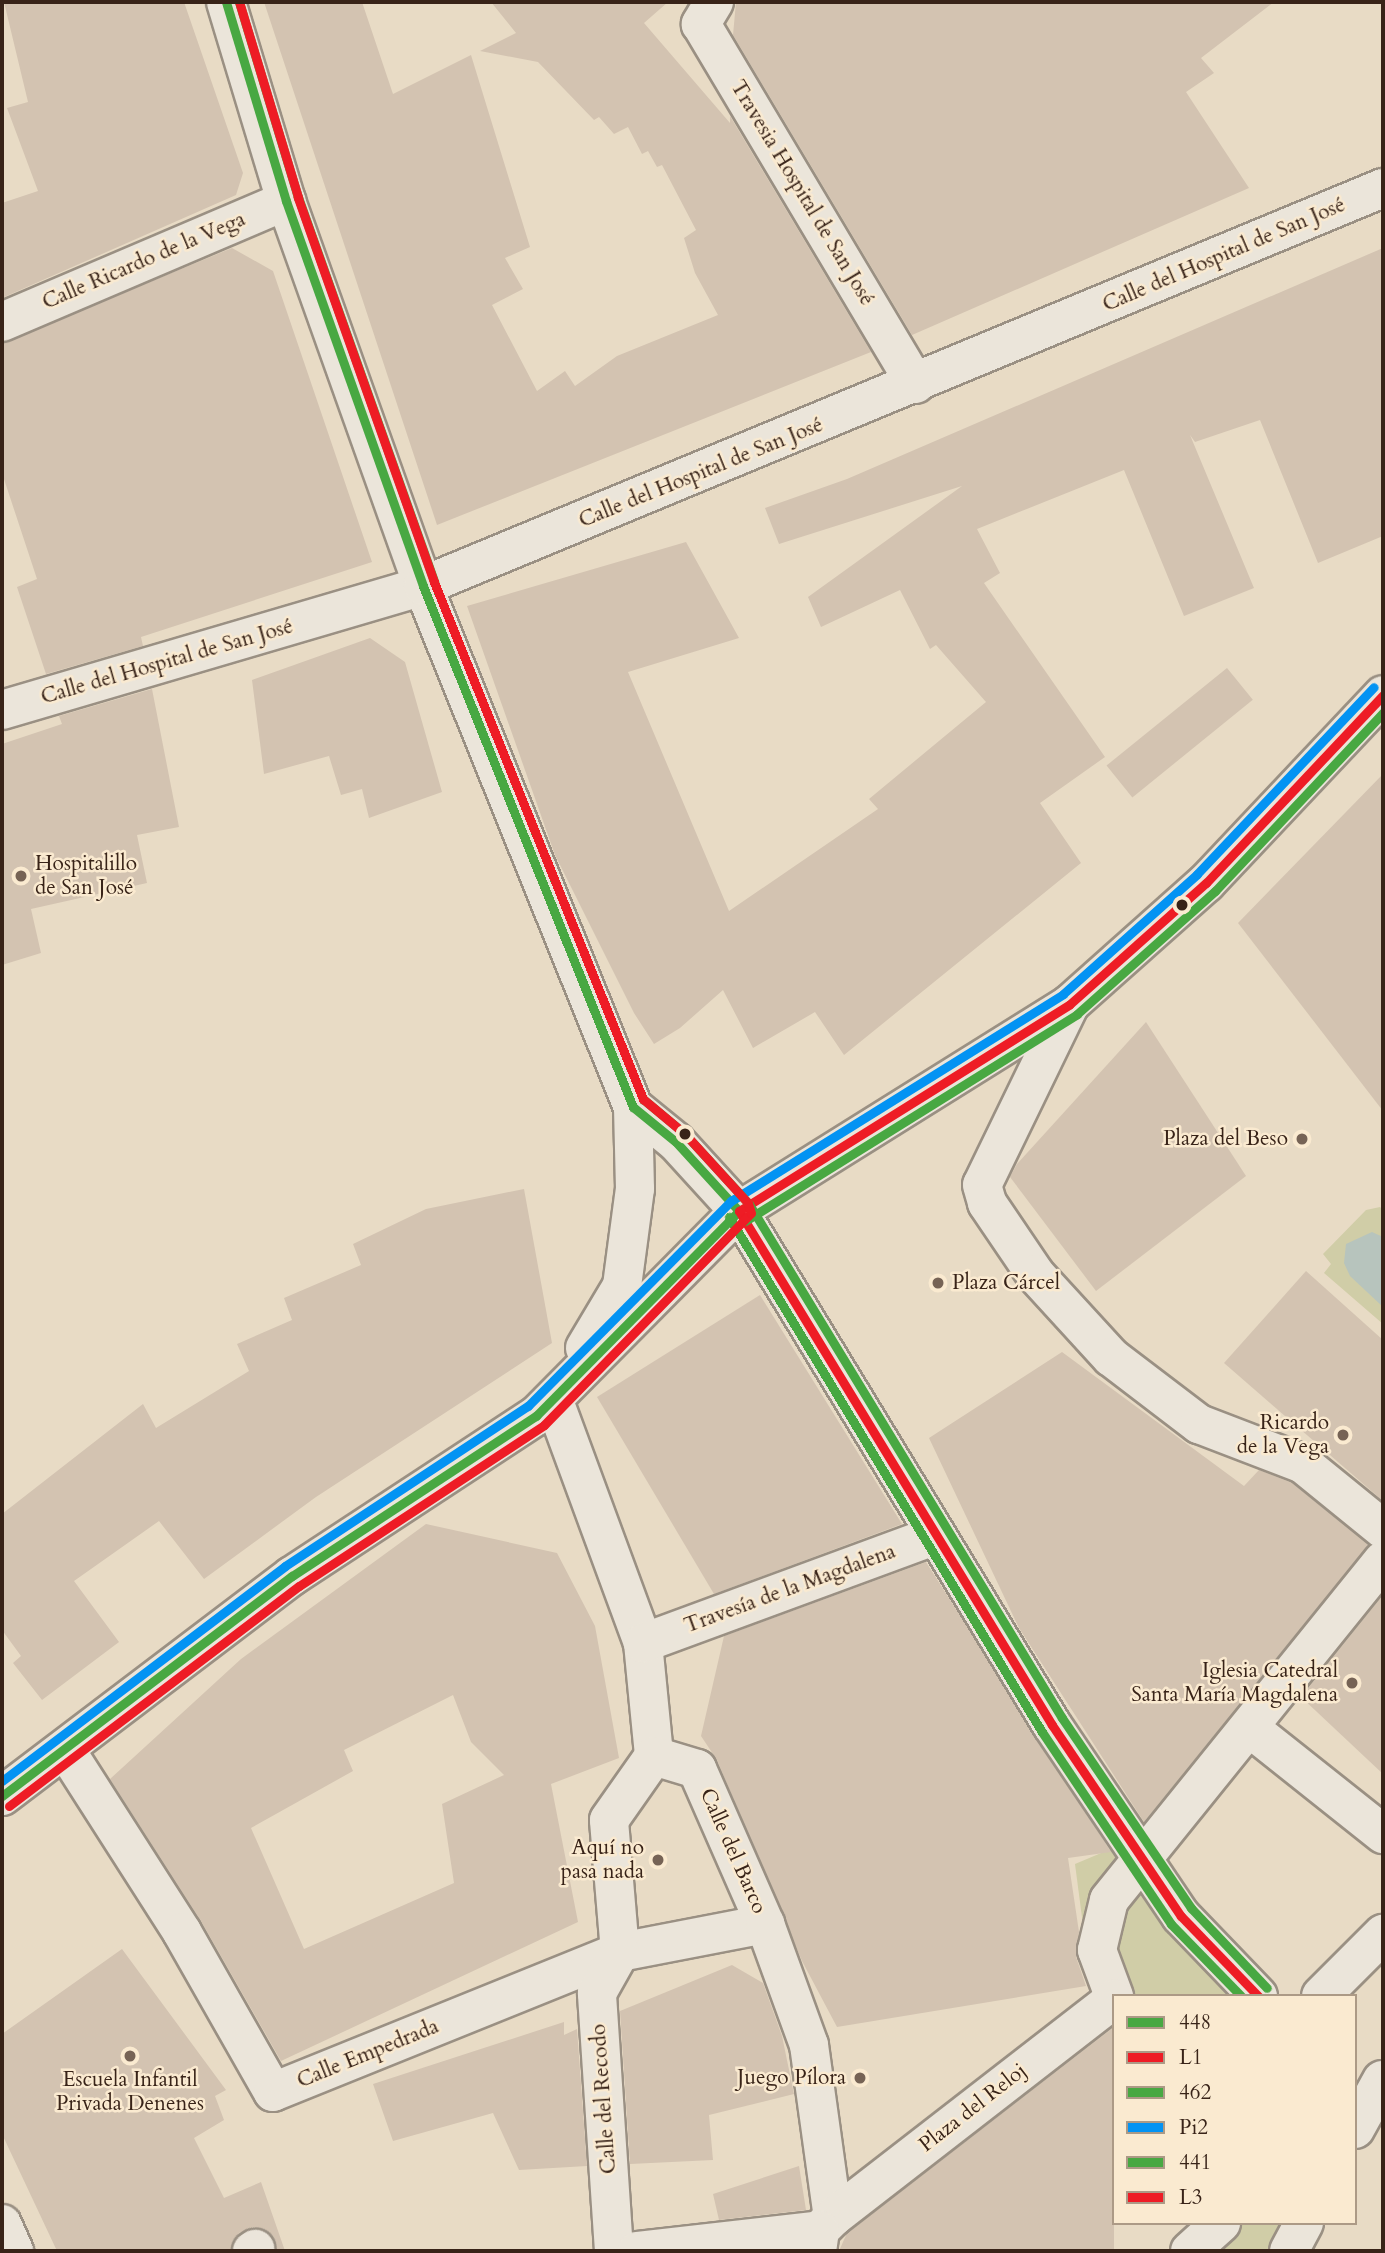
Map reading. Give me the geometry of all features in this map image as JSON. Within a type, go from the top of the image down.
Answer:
[{"type":"street","points":[[226,2],[286,201],[424,586],[632,1107],[635,1189],[622,1286],[554,1401]]},
{"type":"street","name":"Travesia Hospital de San José","points":[[714,2],[701,23],[916,384]]},
{"type":"street","name":"Calle del Hospital de San José","points":[[2,710],[424,586],[1383,188]]},
{"type":"street","name":"Calle Ricardo de la Vega","points":[[2,322],[286,201]]},
{"type":"street","points":[[2,1796],[292,1576],[554,1401],[739,1211],[1070,1004],[1206,883],[1376,716]]},
{"type":"street","points":[[1070,1004],[982,1185],[987,1203],[1035,1274],[1111,1357],[1199,1424],[1303,1464],[1383,1529]]},
{"type":"street","points":[[632,1107],[676,1142],[739,1211],[1052,1725],[1181,1916],[1256,1994]]},
{"type":"street","points":[[554,1401],[643,1643],[654,1756],[609,1820],[620,1952]]},
{"type":"street","name":"Travesía de la Magdalena","points":[[643,1643],[936,1535]]},
{"type":"street","points":[[1113,1994],[1097,1950],[1109,1900],[1146,1866],[1383,1561]]},
{"type":"street","points":[[1251,1729],[1383,1835]]},
{"type":"street","name":"Calle Empedrada","points":[[65,1749],[182,1932],[273,2092],[620,1952],[765,1924]]},
{"type":"street","name":"Calle del Barco","points":[[654,1756],[697,1769],[765,1924],[809,2045],[823,2233]]},
{"type":"street","points":[[1323,1994],[1383,1934]]},
{"type":"street","name":"Calle del Recodo","points":[[614,2251],[597,1993],[620,1952]]},
{"type":"street","name":"Plaza del Reloj","points":[[823,2233],[1112,1999]]},
{"type":"street","points":[[1357,2122],[1369,2082]]},
{"type":"street","points":[[2,2224],[14,2251]]},
{"type":"street","points":[[1190,2251],[1219,2225]]},
{"type":"street","points":[[1289,2251],[1303,2225]]},
{"type":"street","points":[[637,2251],[823,2233]]},
{"type":"shaded area","points":[[1380,1207],[1383,1210],[1383,1324],[1324,1273],[1331,1264],[1323,1254],[1366,1210]]},
{"type":"shaded area","points":[[1372,1232],[1383,1237],[1383,1307],[1350,1276],[1344,1263],[1346,1244]]},
{"type":"shaded area","points":[[1113,1848],[1254,1994],[1113,1994],[1086,1948],[1075,1864]]},
{"type":"shaded area","points":[[1240,2225],[1282,2225],[1268,2251],[1208,2251]]},
{"type":"building","points":[[4,2],[184,2],[243,173],[236,195],[2,298],[2,203],[38,191],[7,108],[28,102]]},
{"type":"building","points":[[264,2],[362,2],[393,94],[471,55],[530,247],[505,258],[523,289],[492,305],[537,391],[565,371],[575,386],[617,356],[718,315],[695,273],[684,238],[696,230],[662,165],[657,167],[648,151],[642,154],[628,127],[614,134],[599,117],[594,120],[538,62],[480,51],[516,33],[491,2],[668,2],[644,23],[730,123],[730,116],[871,352],[437,525]]},
{"type":"building","points":[[736,2],[1274,2],[1201,58],[1214,73],[1186,92],[1249,188],[912,335],[733,35]]},
{"type":"building","points":[[232,248],[273,271],[372,562],[141,637],[143,646],[46,674],[17,587],[37,579],[2,473],[2,343]]},
{"type":"building","points":[[1383,248],[1383,536],[1318,563],[1260,420],[1195,442],[1190,435],[1254,588],[1184,616],[1124,470],[977,529],[1000,573],[984,583],[1105,757],[1040,803],[1081,863],[844,1055],[815,1012],[753,1048],[723,990],[680,1028],[654,1044],[634,1013],[555,855],[467,606],[686,542],[739,638],[628,672],[729,911],[878,809],[869,799],[986,702],[936,645],[930,649],[900,590],[821,627],[808,597],[962,486],[779,544],[765,508],[847,479]]},
{"type":"building","points":[[370,638],[405,662],[442,792],[369,818],[362,789],[341,795],[329,756],[264,774],[252,680]]},
{"type":"building","points":[[1227,668],[1253,700],[1132,797],[1107,766]]},
{"type":"building","points":[[152,689],[179,827],[137,835],[147,883],[31,909],[41,953],[2,965],[2,744],[62,724],[59,716]]},
{"type":"building","points":[[1383,774],[1383,1111],[1238,923]]},
{"type":"building","points":[[1146,1022],[1246,1176],[1096,1291],[1010,1177],[1017,1164]]},
{"type":"building","points":[[524,1189],[552,1343],[316,1497],[204,1579],[159,1521],[74,1581],[119,1642],[42,1700],[13,1663],[21,1656],[2,1630],[2,1514],[143,1404],[156,1428],[249,1371],[237,1344],[292,1320],[284,1298],[361,1265],[353,1244],[426,1209]]},
{"type":"building","name":"Ricardo de la Vega","points":[[1306,1271],[1383,1340],[1383,1501],[1224,1363]]},
{"type":"building","points":[[760,1295],[902,1524],[714,1594],[597,1397]]},
{"type":"building","points":[[1062,1352],[1244,1486],[1259,1470],[1292,1483],[1368,1545],[1144,1822],[1019,1628],[929,1438]]},
{"type":"building","points":[[426,1524],[557,1553],[595,1626],[619,1758],[551,1784],[578,1922],[281,2061],[201,1921],[110,1779],[241,1659]],"holes":[[[453,1695],[471,1742],[504,1775],[442,1804],[454,1883],[304,1949],[251,1828],[353,1771],[344,1750]]]},
{"type":"building","points":[[926,1562],[1111,1852],[1068,1858],[1079,1932],[1076,1957],[1086,1986],[837,2027],[802,1961],[717,1760],[701,1736],[724,1636]]},
{"type":"building","name":"Iglesia Catedral Santa María Magdalena","points":[[1383,1595],[1383,1774],[1301,1697]]},
{"type":"building","points":[[122,1949],[226,2090],[215,2096],[224,2120],[194,2138],[224,2198],[261,2182],[285,2251],[276,2251],[273,2236],[254,2227],[239,2233],[230,2251],[57,2251],[2,2134],[2,2034]]},
{"type":"building","points":[[732,1965],[763,1983],[782,2036],[794,2094],[709,2115],[713,2160],[630,2164],[620,2011]]},
{"type":"building","points":[[564,2022],[564,2035],[577,2029],[587,2166],[519,2170],[493,2113],[393,2141],[373,2084]]},
{"type":"building","points":[[1112,2029],[1114,2251],[839,2251],[847,2233]]},
{"type":"building","points":[[799,2166],[806,2210],[719,2220],[713,2194]]},
{"type":"transit line","name":"448","points":[[226,2],[286,201],[423,586],[633,1107],[676,1142],[739,1211]]},
{"type":"transit line","name":"441","points":[[239,2],[298,197],[434,582],[643,1099],[684,1133],[749,1204],[1062,1718],[1191,1908],[1267,1988]]},
{"type":"transit line","name":"L3","points":[[9,1806],[299,1586],[544,1425],[751,1213],[748,1203],[685,1134],[643,1099],[434,582],[298,197],[239,2]]},
{"type":"transit line","name":"Pi2","points":[[2,1781],[285,1566],[528,1406],[731,1201],[1063,994],[1197,874],[1374,687]]},
{"type":"transit line","name":"L1","points":[[739,1211],[1070,1004],[1206,883],[1383,695]]},
{"type":"transit line","name":"462","points":[[745,1221],[1077,1014],[1215,891],[1383,713]]},
{"type":"transit line","name":"448","points":[[2,1796],[292,1576],[536,1416],[739,1211]]},
{"type":"transit line","name":"L1","points":[[739,1211],[1052,1725],[1181,1916],[1256,1994]]},
{"type":"transit line","name":"462","points":[[729,1217],[1042,1732],[1171,1924],[1239,1994]]},
{"type":"place","name":"Hospitalillo de San José","points":[[21,876]]},
{"type":"place","name":"Plaza del Beso","points":[[1302,1139]]},
{"type":"place","name":"Plaza Cárcel","points":[[938,1283]]},
{"type":"place","name":"Ricardo de la Vega","points":[[1343,1435]]},
{"type":"place","name":"Iglesia Catedral Santa María Magdalena","points":[[1352,1683]]},
{"type":"place","name":"Aquí no pasa nada","points":[[658,1860]]},
{"type":"place","name":"Escuela Infantil Privada Denenes","points":[[130,2056]]},
{"type":"place","name":"Juego Pílora","points":[[860,2078]]}]
